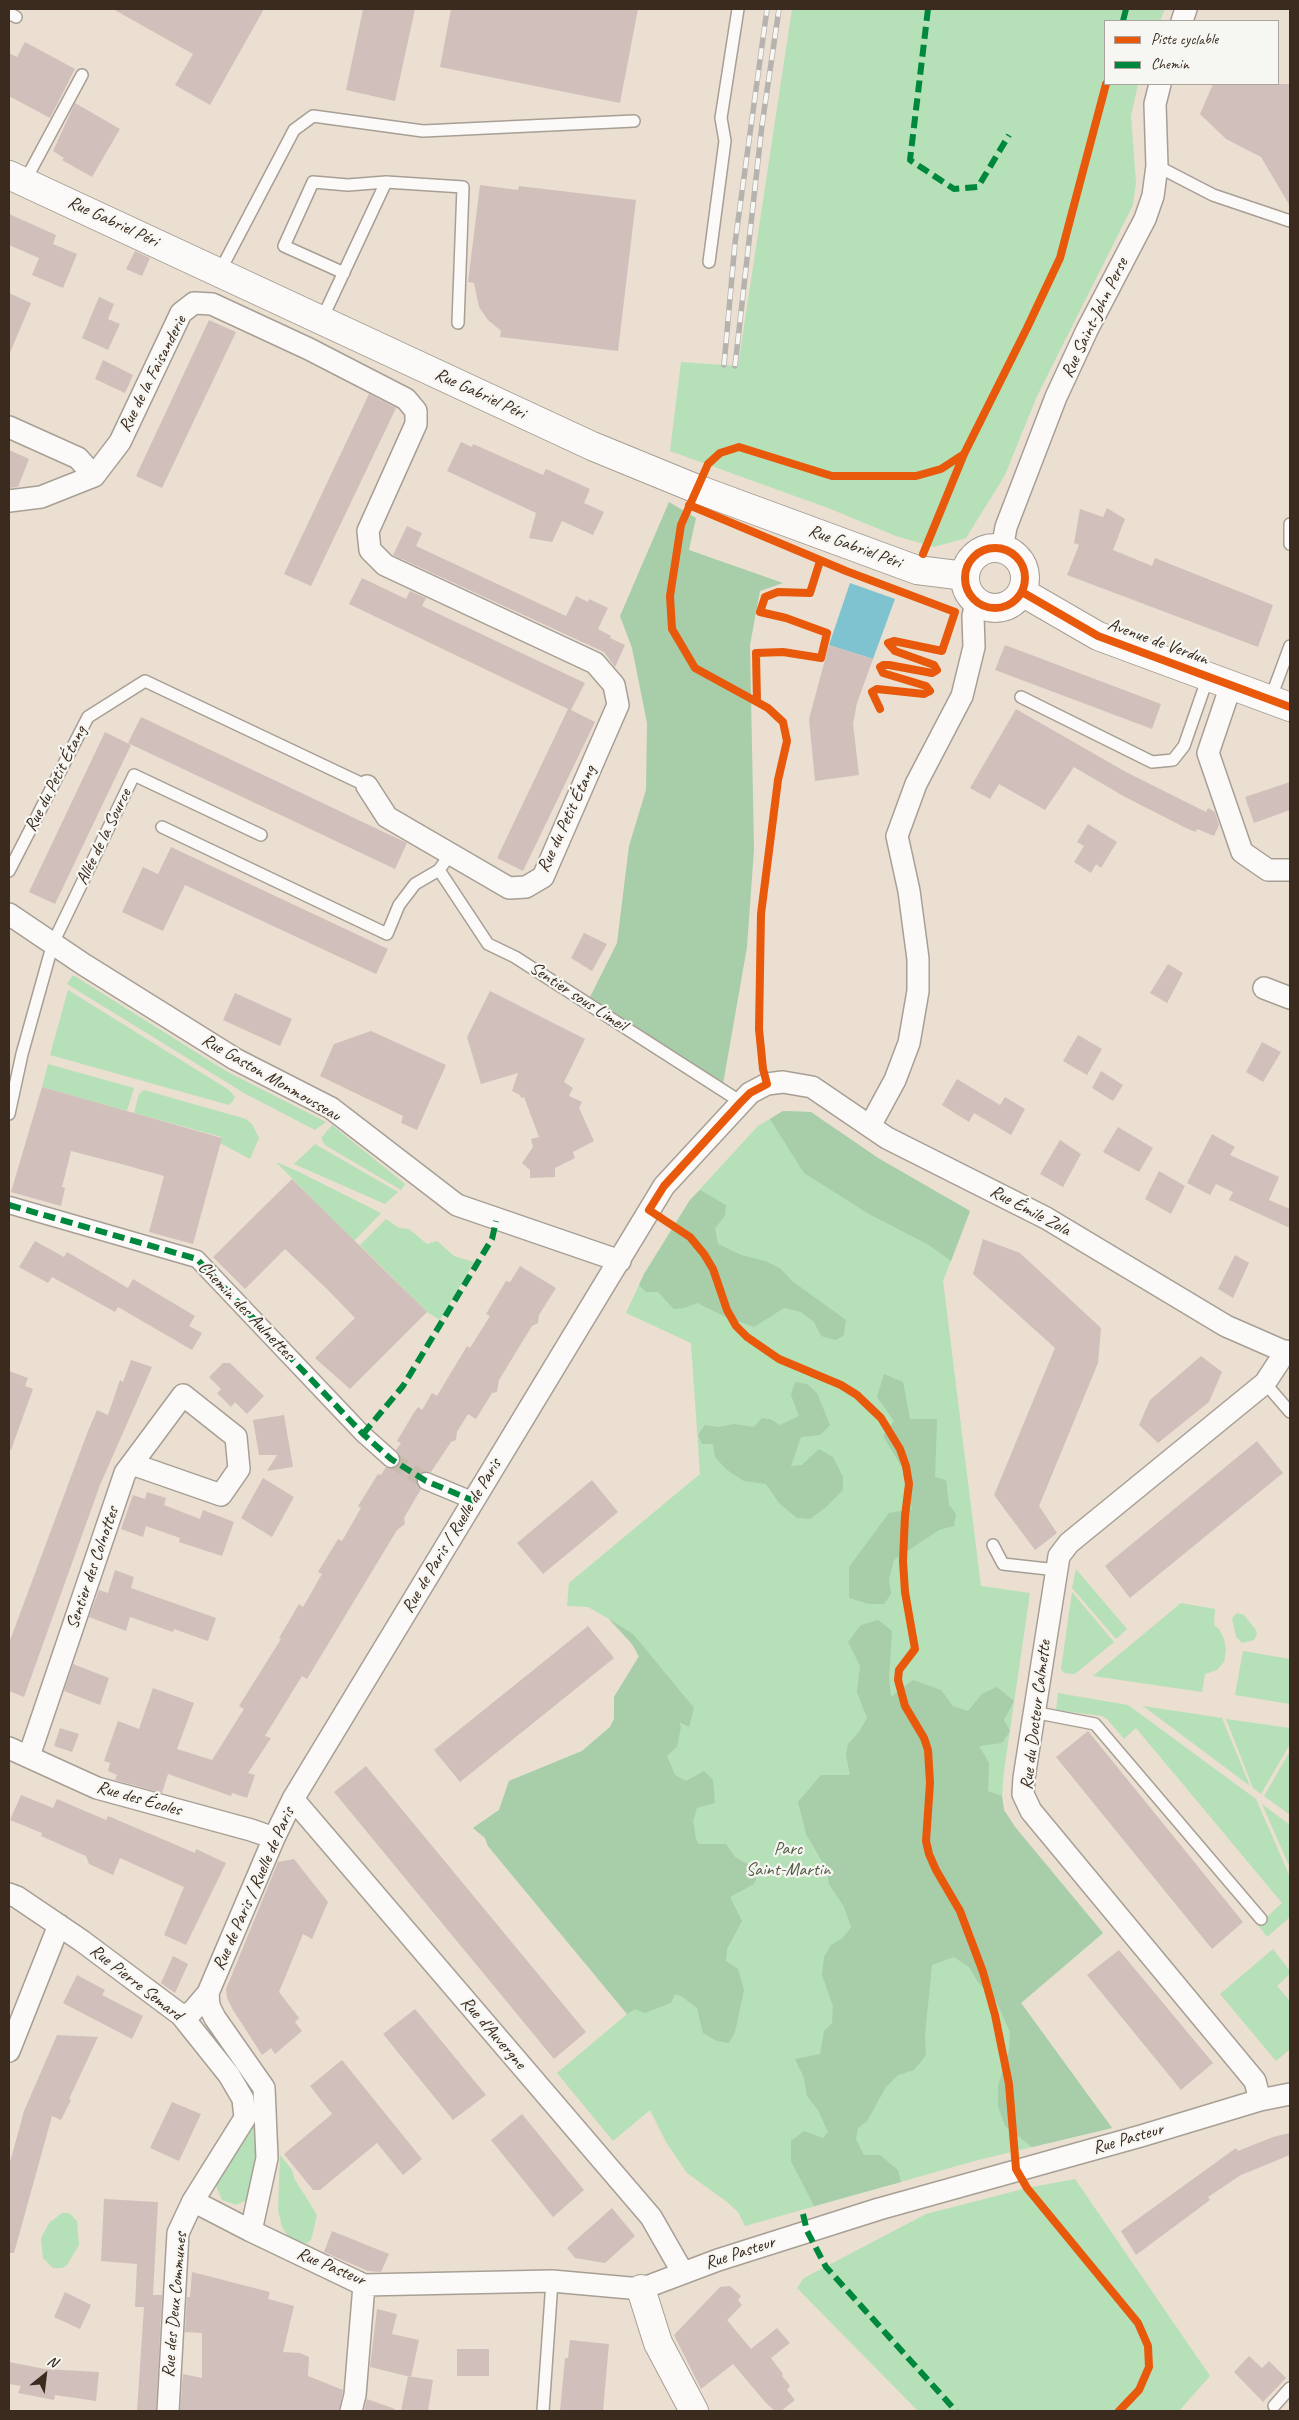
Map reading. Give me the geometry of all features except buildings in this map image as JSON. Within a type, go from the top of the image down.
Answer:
[{"type":"street","name":"Rue Saint-John Perse","points":[[1002,548],[1006,527],[1056,397],[1087,330],[1145,220],[1152,196],[1157,166],[1155,104],[1160,85]]},
{"type":"street","name":"Rue Gabriel Péri","points":[[17,178],[584,442],[688,485],[917,570],[971,588]]},
{"type":"street","name":"Rue de la Faisanderie","points":[[94,476],[120,442],[181,313],[194,303],[212,304],[309,349]]},
{"type":"street","points":[[309,349],[322,319]]},
{"type":"street","name":"Rue du Petit Étang","points":[[309,349],[406,399],[416,411],[416,424],[368,532],[370,550],[385,565],[595,663],[614,685],[618,705],[543,877],[526,887],[509,888],[445,862],[387,816],[366,786]]},
{"type":"street","points":[[9,427],[78,458],[94,476],[41,497],[9,501]]},
{"type":"street","points":[[870,1126],[895,1080],[909,1043],[918,991],[918,959],[909,891],[897,836],[916,784],[962,696],[974,647],[971,588],[967,566],[973,557],[982,551],[1002,548],[1012,553],[1020,561],[1025,571],[1025,582],[1022,592],[1016,600],[1007,606],[987,607],[971,588]]},
{"type":"street","name":"Avenue de Verdun","points":[[1022,592],[1098,636],[1280,704]]},
{"type":"street","points":[[1220,681],[1208,753],[1242,852],[1268,870],[1290,870]]},
{"type":"street","name":"Rue Gaston Monmousseau","points":[[9,914],[235,1059],[331,1108],[457,1206],[620,1261]]},
{"type":"street","points":[[1264,988],[1290,998]]},
{"type":"street","name":"Rue Émile Zola","points":[[767,1084],[783,1082],[812,1086],[887,1138],[1046,1218],[1226,1326],[1288,1352]]},
{"type":"street","name":"Rue de Paris / Ruelle de Paris","points":[[181,2015],[191,2013],[208,1993],[274,1838],[293,1799],[664,1186],[750,1094],[767,1084]]},
{"type":"street","name":"Chemin des Aulnettes","points":[[9,1205],[197,1259],[363,1434],[391,1458]]},
{"type":"street","name":"Rue du Docteur Calmette","points":[[1260,2100],[1255,2082],[1249,2074],[1031,1811],[1023,1794],[1033,1712],[1059,1556],[1069,1543],[1265,1382],[1288,1352]]},
{"type":"street","name":"Sentier des Colnottes","points":[[29,1756],[125,1474],[132,1464],[183,1395],[236,1437],[239,1469],[221,1495],[132,1464]]},
{"type":"street","points":[[426,1481],[474,1501]]},
{"type":"street","name":"Rue des Écoles","points":[[9,1748],[98,1788],[274,1838]]},
{"type":"street","name":"Rue d'Auvergne","points":[[293,1799],[651,2217],[683,2272]]},
{"type":"street","name":"Rue Pierre Semard","points":[[9,1894],[17,1897],[59,1925],[181,2015],[229,2075],[243,2099],[245,2118],[193,2201]]},
{"type":"street","points":[[9,2051],[59,1925]]},
{"type":"street","points":[[208,1993],[209,2006],[215,2018],[264,2088],[267,2158],[250,2231]]},
{"type":"street","name":"Rue Pasteur","points":[[193,2201],[250,2231],[364,2285],[552,2281],[642,2289],[683,2272],[879,2209],[1141,2136],[1260,2100],[1290,2094]]},
{"type":"street","name":"Rue des Deux Communes","points":[[168,2411],[178,2233],[193,2201]]},
{"type":"street","points":[[353,2403],[364,2285]]},
{"type":"street","points":[[642,2289],[658,2343],[694,2411]]},
{"type":"lane","points":[[709,262],[725,141],[721,118],[738,9]]},
{"type":"lane","points":[[17,178],[82,75]]},
{"type":"lane","points":[[220,272],[294,130],[313,116],[423,131],[634,121]]},
{"type":"lane","points":[[1157,166],[1213,195],[1290,221]]},
{"type":"lane","points":[[344,273],[284,246],[313,182],[348,185],[386,182],[463,187],[458,323]]},
{"type":"lane","points":[[322,319],[386,182]]},
{"type":"lane","points":[[1290,524],[1290,544]]},
{"type":"lane","points":[[1280,704],[1290,646]]},
{"type":"lane","name":"Rue du Petit Étang","points":[[9,871],[88,717],[145,681],[366,786]]},
{"type":"lane","points":[[1021,697],[1152,762],[1173,760],[1184,746],[1220,681]]},
{"type":"lane","name":"Allée de la Source","points":[[52,943],[134,775],[261,835]]},
{"type":"lane","points":[[162,827],[388,934],[399,905],[415,884],[445,862]]},
{"type":"lane","name":"Sentier sous Limeil","points":[[445,862],[488,944],[515,957],[742,1102]]},
{"type":"lane","points":[[9,1114],[22,1054],[52,943]]},
{"type":"lane","points":[[1265,1382],[1290,1412]]},
{"type":"lane","points":[[993,1545],[1003,1564],[1057,1570]]},
{"type":"lane","points":[[1033,1712],[1095,1724],[1260,1919]]},
{"type":"lane","points":[[543,2411],[552,2281]]},
{"type":"lane","points":[[1274,2406],[1290,2388]]},
{"type":"green space","points":[[792,9],[1165,9],[1160,20],[1104,20],[1104,85],[1138,85],[1131,116],[1136,183],[1133,205],[1037,396],[1005,475],[966,538],[934,547],[896,536],[828,508],[670,451],[681,362],[738,366]]},
{"type":"green space","points":[[669,502],[696,518],[689,550],[783,583],[760,591],[750,645],[754,849],[747,947],[723,1084],[590,997],[617,943],[629,846],[646,790],[647,723],[632,648],[620,616]]},
{"type":"green space","points":[[73,975],[226,1071],[326,1122],[315,1130],[244,1093],[67,984]]},
{"type":"green space","points":[[68,990],[229,1090],[235,1097],[232,1102],[229,1105],[50,1055]]},
{"type":"green space","points":[[48,1064],[134,1088],[127,1111],[42,1087]]},
{"type":"green space","points":[[144,1090],[246,1119],[252,1124],[259,1138],[250,1159],[220,1143],[222,1137],[134,1113],[139,1094]]},
{"type":"green space","name":"Parc Saint-Martin","points":[[783,1111],[810,1112],[878,1158],[970,1211],[943,1281],[981,1586],[1030,1593],[1004,1771],[1002,1796],[1004,1810],[1015,1827],[1103,1933],[1021,2003],[1112,2128],[978,2160],[745,2226],[738,2212],[687,2173],[666,2142],[650,2110],[613,2141],[557,2073],[627,2014],[488,1846],[485,1838],[473,1828],[499,1810],[509,1781],[582,1751],[610,1727],[614,1719],[614,1697],[639,1657],[632,1644],[609,1619],[588,1607],[567,1606],[569,1583],[700,1474],[691,1343],[626,1313],[644,1274],[690,1200],[758,1126]]},
{"type":"green space","points":[[783,1111],[811,1112],[878,1158],[970,1211],[951,1261],[929,1245],[869,1214],[804,1173],[770,1119]]},
{"type":"green space","points":[[332,1125],[405,1184],[401,1190],[325,1145],[321,1138]]},
{"type":"green space","points":[[315,1144],[398,1192],[385,1204],[294,1164]]},
{"type":"green space","points":[[276,1162],[297,1171],[381,1213],[354,1241]]},
{"type":"green space","points":[[700,1190],[726,1205],[725,1216],[715,1228],[718,1244],[741,1255],[765,1261],[780,1268],[792,1281],[846,1320],[844,1335],[836,1340],[821,1336],[814,1322],[801,1312],[784,1308],[754,1327],[726,1317],[697,1303],[684,1308],[674,1309],[658,1292],[646,1292],[639,1285],[690,1200]]},
{"type":"green space","points":[[386,1219],[399,1228],[409,1229],[427,1244],[437,1241],[454,1256],[474,1262],[440,1320],[427,1312],[360,1245]]},
{"type":"green space","points":[[884,1374],[903,1382],[910,1419],[937,1419],[935,1477],[946,1480],[949,1505],[956,1514],[954,1526],[939,1530],[894,1560],[889,1579],[891,1594],[884,1604],[869,1604],[849,1598],[849,1567],[889,1513],[912,1509],[903,1469],[883,1436],[894,1421],[877,1397]]},
{"type":"green space","points":[[795,1382],[807,1384],[817,1393],[830,1425],[820,1435],[801,1437],[791,1466],[802,1465],[819,1449],[833,1457],[843,1477],[843,1490],[825,1508],[810,1519],[797,1518],[779,1503],[766,1484],[744,1481],[727,1470],[715,1457],[713,1444],[702,1444],[698,1435],[705,1425],[718,1427],[734,1424],[754,1427],[762,1418],[770,1419],[780,1425],[799,1416],[791,1395]]},
{"type":"green space","points":[[1076,1569],[1127,1629],[1116,1639],[1072,1588]]},
{"type":"green space","points":[[1072,1592],[1114,1642],[1075,1674],[1064,1673],[1061,1669]]},
{"type":"green space","points":[[1181,1603],[1215,1609],[1214,1625],[1219,1629],[1224,1639],[1226,1650],[1224,1662],[1217,1670],[1205,1674],[1202,1692],[1093,1676]]},
{"type":"green space","points":[[1237,1613],[1244,1615],[1256,1630],[1257,1634],[1254,1640],[1242,1643],[1236,1637],[1232,1618]]},
{"type":"green space","points":[[609,1619],[633,1634],[694,1708],[689,1727],[679,1722],[681,1727],[677,1747],[667,1756],[675,1775],[686,1781],[704,1771],[713,1780],[715,1803],[697,1808],[693,1821],[696,1839],[699,1844],[726,1844],[735,1857],[755,1868],[757,1876],[754,1884],[730,1897],[742,1921],[727,1949],[726,1961],[738,1969],[744,1990],[735,2032],[729,2043],[717,2041],[703,2033],[697,2008],[681,1996],[675,1994],[671,2003],[645,2013],[635,2009],[627,2014],[488,1846],[485,1838],[473,1828],[499,1810],[509,1781],[582,1751],[610,1727],[614,1719],[614,1697],[639,1656],[632,1644]]},
{"type":"green space","points":[[878,1620],[892,1631],[889,1678],[891,1697],[913,1680],[941,1690],[953,1706],[968,1711],[982,1694],[997,1687],[1014,1701],[1004,1720],[1010,1731],[1002,1743],[979,1746],[989,1763],[988,1791],[1002,1796],[1004,1810],[1015,1827],[1103,1933],[1021,2003],[1112,2128],[1032,2147],[1005,2126],[998,2106],[998,2086],[1009,2050],[1010,2032],[997,2003],[978,1982],[969,1967],[954,1957],[932,1965],[925,2035],[926,2055],[914,2070],[898,2075],[886,2087],[867,2121],[858,2128],[856,2139],[864,2155],[880,2155],[898,2170],[901,2182],[814,2206],[791,2161],[791,2141],[804,2131],[823,2138],[828,2132],[818,2110],[807,2096],[804,2078],[795,2059],[820,2054],[824,2031],[832,2023],[833,2006],[822,1975],[824,1957],[831,1945],[843,1938],[851,1927],[844,1907],[829,1884],[827,1870],[806,1834],[798,1802],[821,1775],[850,1775],[846,1755],[848,1744],[859,1732],[867,1718],[857,1692],[860,1666],[848,1642],[861,1625]]},
{"type":"green space","points":[[1243,1651],[1290,1659],[1290,1704],[1235,1695]]},
{"type":"green space","points":[[1058,1693],[1128,1705],[1256,1799],[1290,1877],[1290,1917],[1267,1937],[1258,1925],[1282,1903],[1136,1728],[1124,1739],[1107,1719],[1102,1716],[1056,1710]]},
{"type":"green space","points":[[1143,1706],[1222,1718],[1250,1786]]},
{"type":"green space","points":[[1226,1719],[1290,1728],[1290,1744],[1261,1794],[1253,1788]]},
{"type":"green space","points":[[1290,1751],[1290,1815],[1264,1796]]},
{"type":"green space","points":[[1262,1804],[1290,1825],[1290,1868]]},
{"type":"green space","points":[[1273,1949],[1290,1971],[1290,1974],[1277,1986],[1290,2001],[1290,2049],[1276,2061],[1220,1994]]},
{"type":"green space","points":[[254,2089],[257,2101],[255,2186],[249,2199],[236,2205],[222,2200],[216,2186],[250,2092]]},
{"type":"green space","points":[[280,2155],[292,2170],[294,2178],[317,2215],[311,2240],[307,2243],[292,2242],[282,2227],[278,2210]]},
{"type":"green space","points":[[1075,2179],[1210,2376],[1179,2411],[918,2411],[797,2288],[804,2278],[926,2214],[1027,2188]]},
{"type":"green space","points":[[62,2213],[69,2213],[77,2221],[79,2245],[67,2265],[62,2268],[53,2268],[43,2258],[41,2238],[49,2223]]},
{"type":"water","points":[[850,583],[895,599],[873,659],[829,645]]},
{"type":"tunnel","points":[[391,1459],[426,1481]]},
{"type":"railway","points":[[724,365],[735,243],[767,9]]},
{"type":"railway","points":[[735,366],[762,125],[779,9]]},
{"type":"marked path","points":[[928,9],[910,160],[954,189],[978,187],[1009,135]]},
{"type":"marked path","points":[[1123,20],[1126,9]]},
{"type":"marked path","points":[[9,1205],[197,1259],[363,1434],[391,1459],[426,1481],[474,1501]]},
{"type":"marked path","points":[[363,1434],[403,1386],[492,1239],[496,1221]]},
{"type":"marked path","points":[[803,2214],[807,2231],[826,2267],[956,2411]]},
{"type":"cycle path","points":[[923,554],[964,454],[1060,258],[1106,85]]},
{"type":"cycle path","points":[[964,454],[941,469],[916,476],[832,476],[739,447],[720,453],[708,464],[681,525],[670,596],[672,629],[695,668],[768,708],[783,722],[787,741],[778,780],[761,914],[759,1029],[763,1069],[767,1084],[750,1093],[741,1102],[664,1186],[649,1210],[690,1237],[704,1254],[713,1269],[727,1310],[736,1326],[747,1337],[779,1359],[841,1385],[857,1395],[881,1418],[900,1449],[906,1466],[909,1484],[905,1516],[903,1561],[905,1592],[915,1649],[899,1670],[898,1680],[905,1706],[924,1738],[928,1750],[930,1783],[926,1841],[936,1870],[960,1911],[983,1972],[995,2015],[1009,2084],[1016,2169],[1027,2188],[1138,2323],[1148,2346],[1149,2367],[1139,2390],[1119,2411]]},
{"type":"cycle path","points":[[689,505],[846,571],[955,612],[942,651],[894,641],[888,643],[895,651],[934,665],[937,670],[932,673],[889,665],[880,667],[883,673],[926,686],[930,691],[924,694],[877,689],[872,692],[880,709]]},
{"type":"cycle path","points":[[995,548],[1012,553],[1020,561],[1025,578],[1020,595],[1012,603],[995,608],[978,603],[970,595],[965,578],[970,561],[978,553],[995,548]]},
{"type":"cycle path","points":[[757,702],[756,653],[783,652],[821,658],[827,633],[786,618],[760,612],[765,597],[778,592],[810,593],[820,561]]},
{"type":"cycle path","points":[[1022,592],[1098,636],[1290,707]]}]
